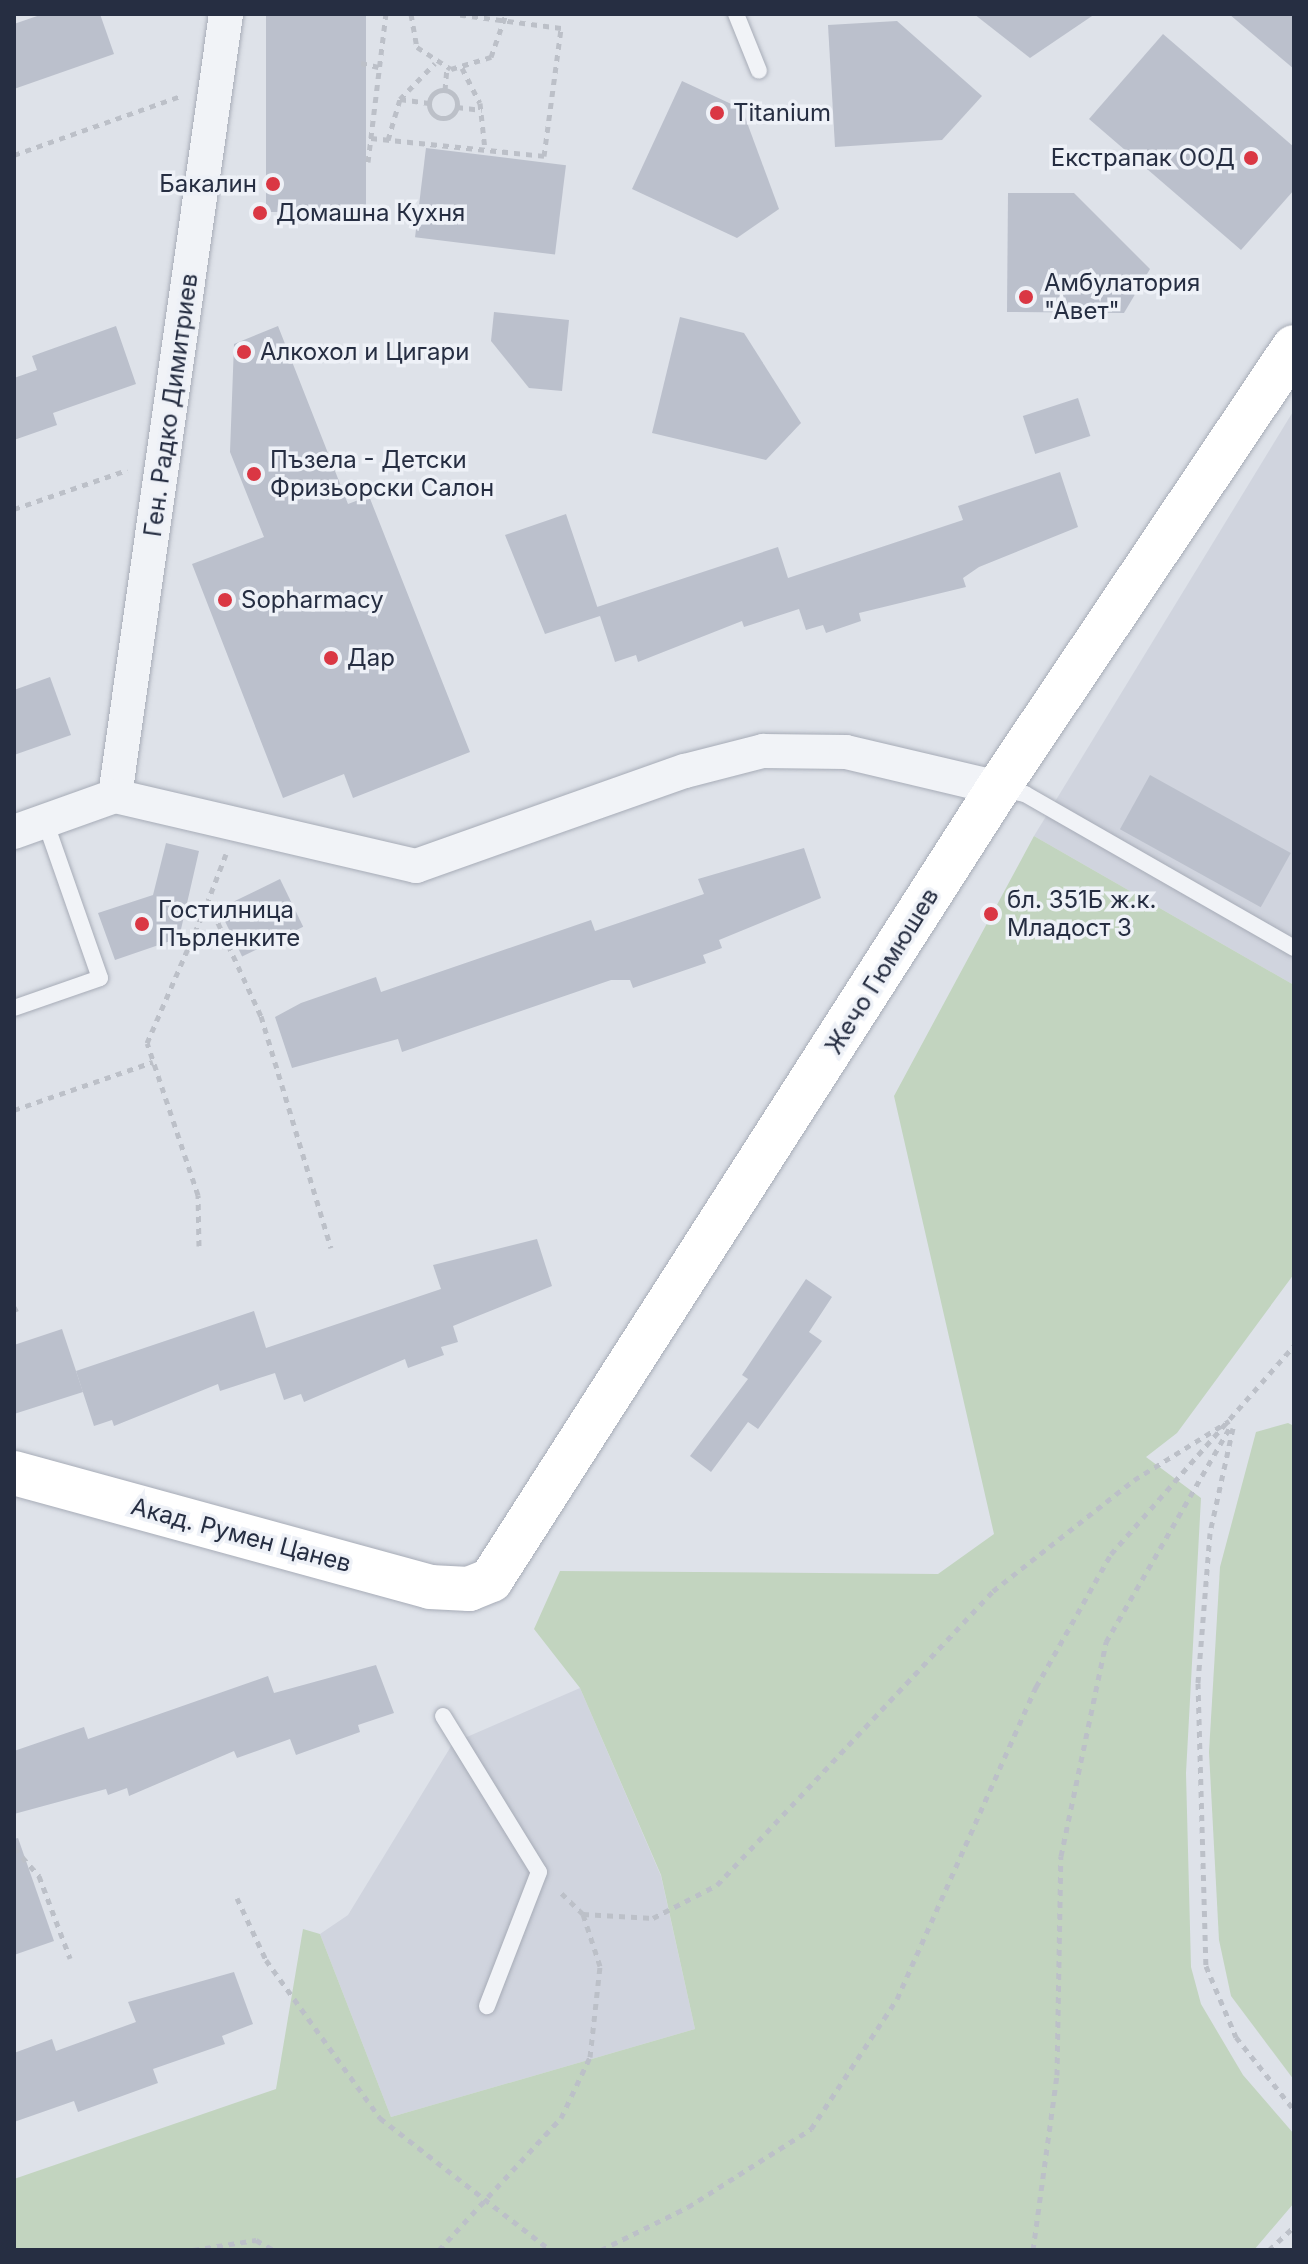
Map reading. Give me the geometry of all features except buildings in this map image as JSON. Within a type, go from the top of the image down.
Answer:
[{"type":"street","name":"Ген. Радко Димитриев","points":[[115,796],[226,14]]},
{"type":"street","name":"Жечо Гюмюшев","points":[[469,1589],[506,1565],[998,788],[1294,347]]},
{"type":"street","points":[[29,826],[115,796],[239,822],[416,866],[685,771],[763,751],[846,752],[998,788]]},
{"type":"street","name":"Акад. Румен Цанев","points":[[14,1473],[430,1587],[469,1589]]},
{"type":"lane","points":[[736,14],[759,71]]},
{"type":"lane","points":[[998,788],[1025,794],[1294,948]]},
{"type":"lane","points":[[14,1008],[100,978],[29,826]]},
{"type":"lane","points":[[443,1716],[539,1872],[487,2006]]},
{"type":"path","points":[[368,162],[386,14]]},
{"type":"path","points":[[411,14],[417,47],[435,63],[447,68],[462,68],[491,57],[505,17]]},
{"type":"path","points":[[371,138],[544,156],[561,28],[505,17],[455,14]]},
{"type":"path","points":[[361,63],[379,67]]},
{"type":"path","points":[[388,140],[400,99],[435,63]]},
{"type":"path","points":[[447,68],[445,90],[457,107]]},
{"type":"path","points":[[462,68],[482,110],[485,150]]},
{"type":"path","points":[[14,155],[216,83]]},
{"type":"path","points":[[400,99],[429,103],[445,90]]},
{"type":"path","points":[[429,103],[438,117],[457,107],[482,110]]},
{"type":"path","points":[[14,509],[163,458]]},
{"type":"path","points":[[199,1246],[198,1195],[147,1043],[239,822]]},
{"type":"path","points":[[208,901],[261,1016],[331,1248]]},
{"type":"path","points":[[14,1110],[153,1062]]},
{"type":"path","points":[[601,2250],[688,2207],[811,2129],[897,1999],[1036,1687],[1111,1554],[1237,1416],[1294,1346]]},
{"type":"path","points":[[583,1914],[653,1918],[717,1885],[993,1591],[1134,1480],[1237,1416]]},
{"type":"path","points":[[1237,1416],[1210,1533],[1198,1683],[1206,1966],[1236,2037],[1294,2110]]},
{"type":"path","points":[[1033,2250],[1057,2075],[1061,1856],[1106,1642],[1237,1416]]},
{"type":"path","points":[[14,1848],[39,1876],[70,1958]]},
{"type":"path","points":[[439,2250],[491,2200],[561,2118],[590,2057],[600,1966],[583,1914],[539,1872]]},
{"type":"path","points":[[237,1898],[266,1960],[380,2118],[491,2200],[550,2250]]},
{"type":"path","points":[[1269,2250],[1294,2227]]},
{"type":"path","points":[[193,2250],[256,2240],[273,2250]]},
{"type":"shaded area","points":[[1294,410],[1294,985],[1034,836]]},
{"type":"shaded area","points":[[580,1688],[661,1876],[695,2029],[391,2117],[320,1934],[348,1915],[453,1743]]},
{"type":"green space","points":[[1034,836],[1294,985],[1294,1274],[1177,1433],[1146,1457],[1201,1498],[1186,1773],[1191,1967],[1201,2004],[1243,2075],[1294,2134],[1294,2203],[1254,2250],[14,2250],[14,2179],[276,2089],[303,1929],[320,1934],[391,2117],[695,2029],[661,1875],[580,1688],[534,1629],[560,1571],[938,1574],[994,1534],[894,1096]]},
{"type":"green space","points":[[1288,1423],[1294,1426],[1294,2080],[1231,1996],[1219,1940],[1209,1752],[1220,1567],[1256,1432]]},
{"type":"place","name":"Titanium","points":[[717,113]]},
{"type":"place","name":"Екстрапак ООД","points":[[1251,158]]},
{"type":"place","name":"Бакалин","points":[[273,184]]},
{"type":"place","name":"Домашна Кухня","points":[[260,213]]},
{"type":"place","name":"Амбулатория \"Авет\"","points":[[1026,297]]},
{"type":"place","name":"Алкохол и Цигари","points":[[244,352]]},
{"type":"place","name":"Пъзела - Детски Фризьорски Салон","points":[[254,474]]},
{"type":"place","name":"Sopharmacy","points":[[225,600]]},
{"type":"place","name":"Дар","points":[[331,658]]},
{"type":"place","name":"бл. 351Б ж.к. Младост 3","points":[[991,914]]},
{"type":"place","name":"Гостилница Пърленките","points":[[142,924]]}]
